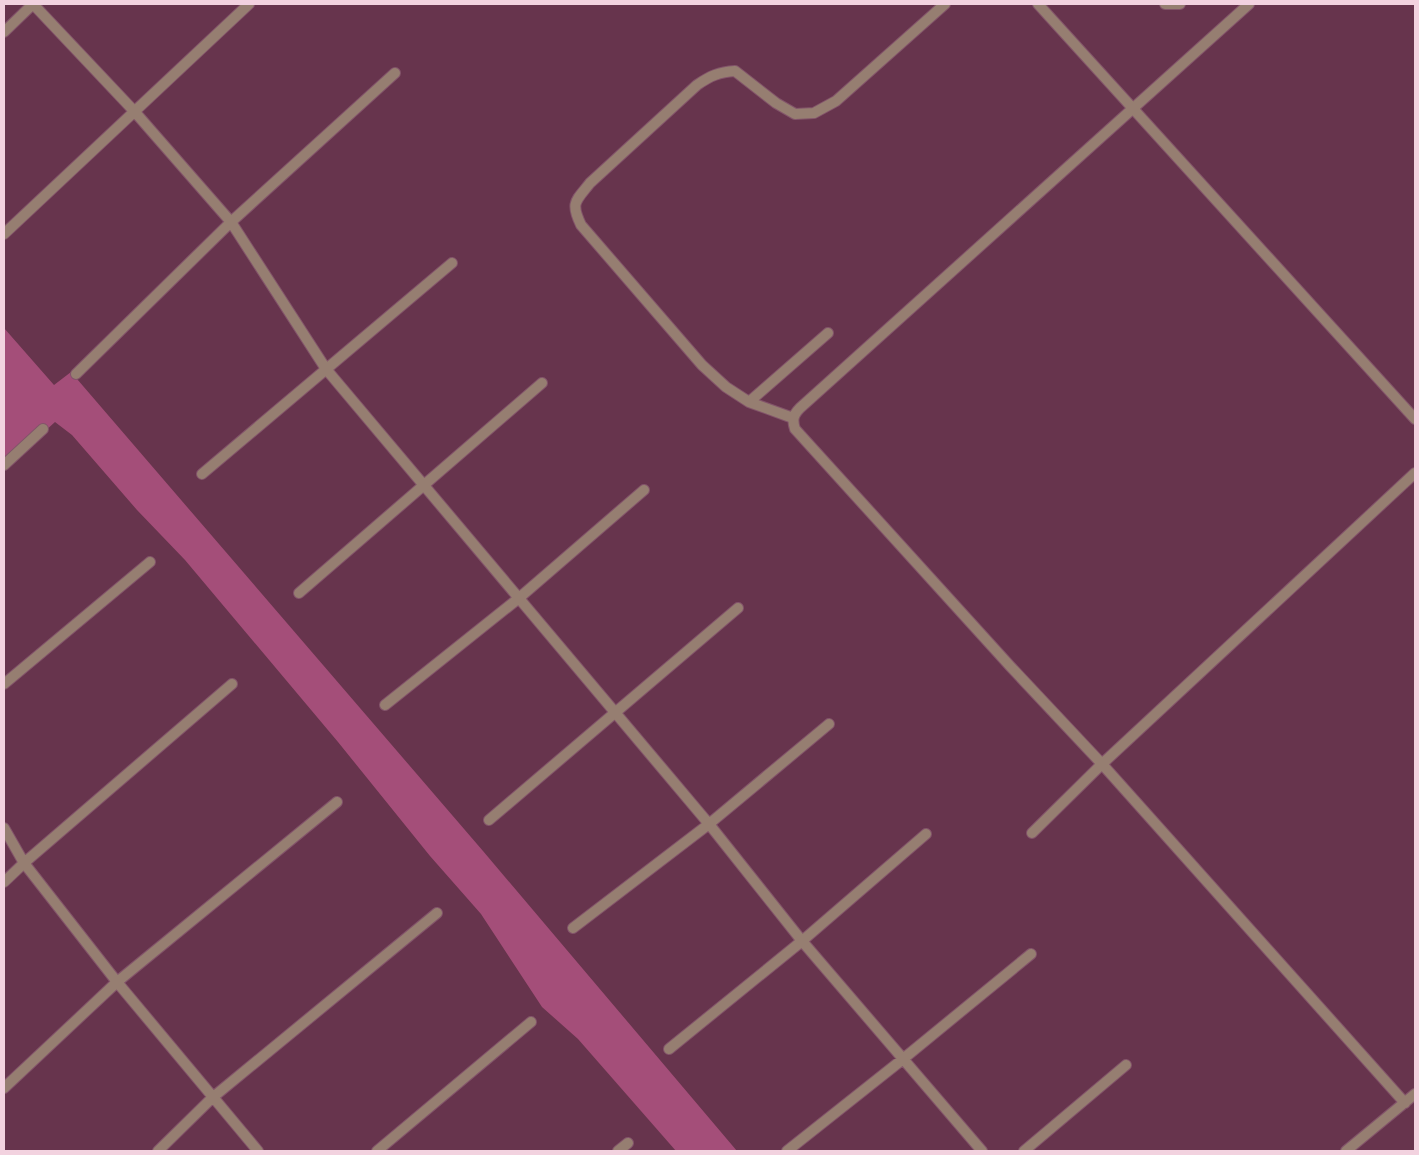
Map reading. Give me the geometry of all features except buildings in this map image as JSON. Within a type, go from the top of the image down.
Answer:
[{"type":"street","points":[[4,32],[33,4],[134,111],[231,222],[326,369],[616,712],[709,824],[802,942],[982,1151]]},
{"type":"street","points":[[4,234],[249,4]]},
{"type":"street","points":[[793,418],[749,402],[726,387],[702,365],[581,225],[575,213],[574,205],[590,183],[618,156],[697,85],[708,78],[722,72],[735,71],[776,103],[794,114],[814,113],[836,101],[945,4]]},
{"type":"street","points":[[1038,4],[1415,419]]},
{"type":"street","points":[[1165,4],[1180,4]]},
{"type":"street","points":[[1249,4],[800,408],[792,422],[794,429],[1102,764],[1405,1103]]},
{"type":"street","points":[[76,374],[231,222],[395,73]]},
{"type":"street","points":[[202,474],[452,263]]},
{"type":"street","points":[[749,402],[828,333]]},
{"type":"street","points":[[299,593],[542,382]]},
{"type":"street","points":[[4,465],[43,429]]},
{"type":"street","points":[[1032,833],[1102,764],[1415,473]]},
{"type":"street","points":[[385,705],[519,598],[644,490]]},
{"type":"street","points":[[4,684],[150,562]]},
{"type":"street","points":[[489,820],[738,608]]},
{"type":"street","points":[[4,882],[232,684]]},
{"type":"street","points":[[573,928],[709,824],[830,724]]},
{"type":"street","points":[[4,1088],[117,982],[337,802]]},
{"type":"street","points":[[4,828],[24,863],[117,982],[258,1151]]},
{"type":"street","points":[[669,1049],[802,942],[926,834]]},
{"type":"street","points":[[158,1151],[212,1098],[437,913]]},
{"type":"street","points":[[787,1151],[1031,954]]},
{"type":"street","points":[[377,1151],[531,1022]]},
{"type":"street","points":[[1024,1151],[1126,1065]]},
{"type":"street","points":[[1346,1151],[1415,1094]]},
{"type":"street","points":[[618,1151],[628,1143]]},
{"type":"shaded area","points":[[4,328],[54,385],[71,372],[483,851],[737,1151],[676,1151],[578,1039],[542,1007],[481,914],[430,856],[338,742],[185,560],[137,510],[72,435],[55,422],[4,465]]}]
